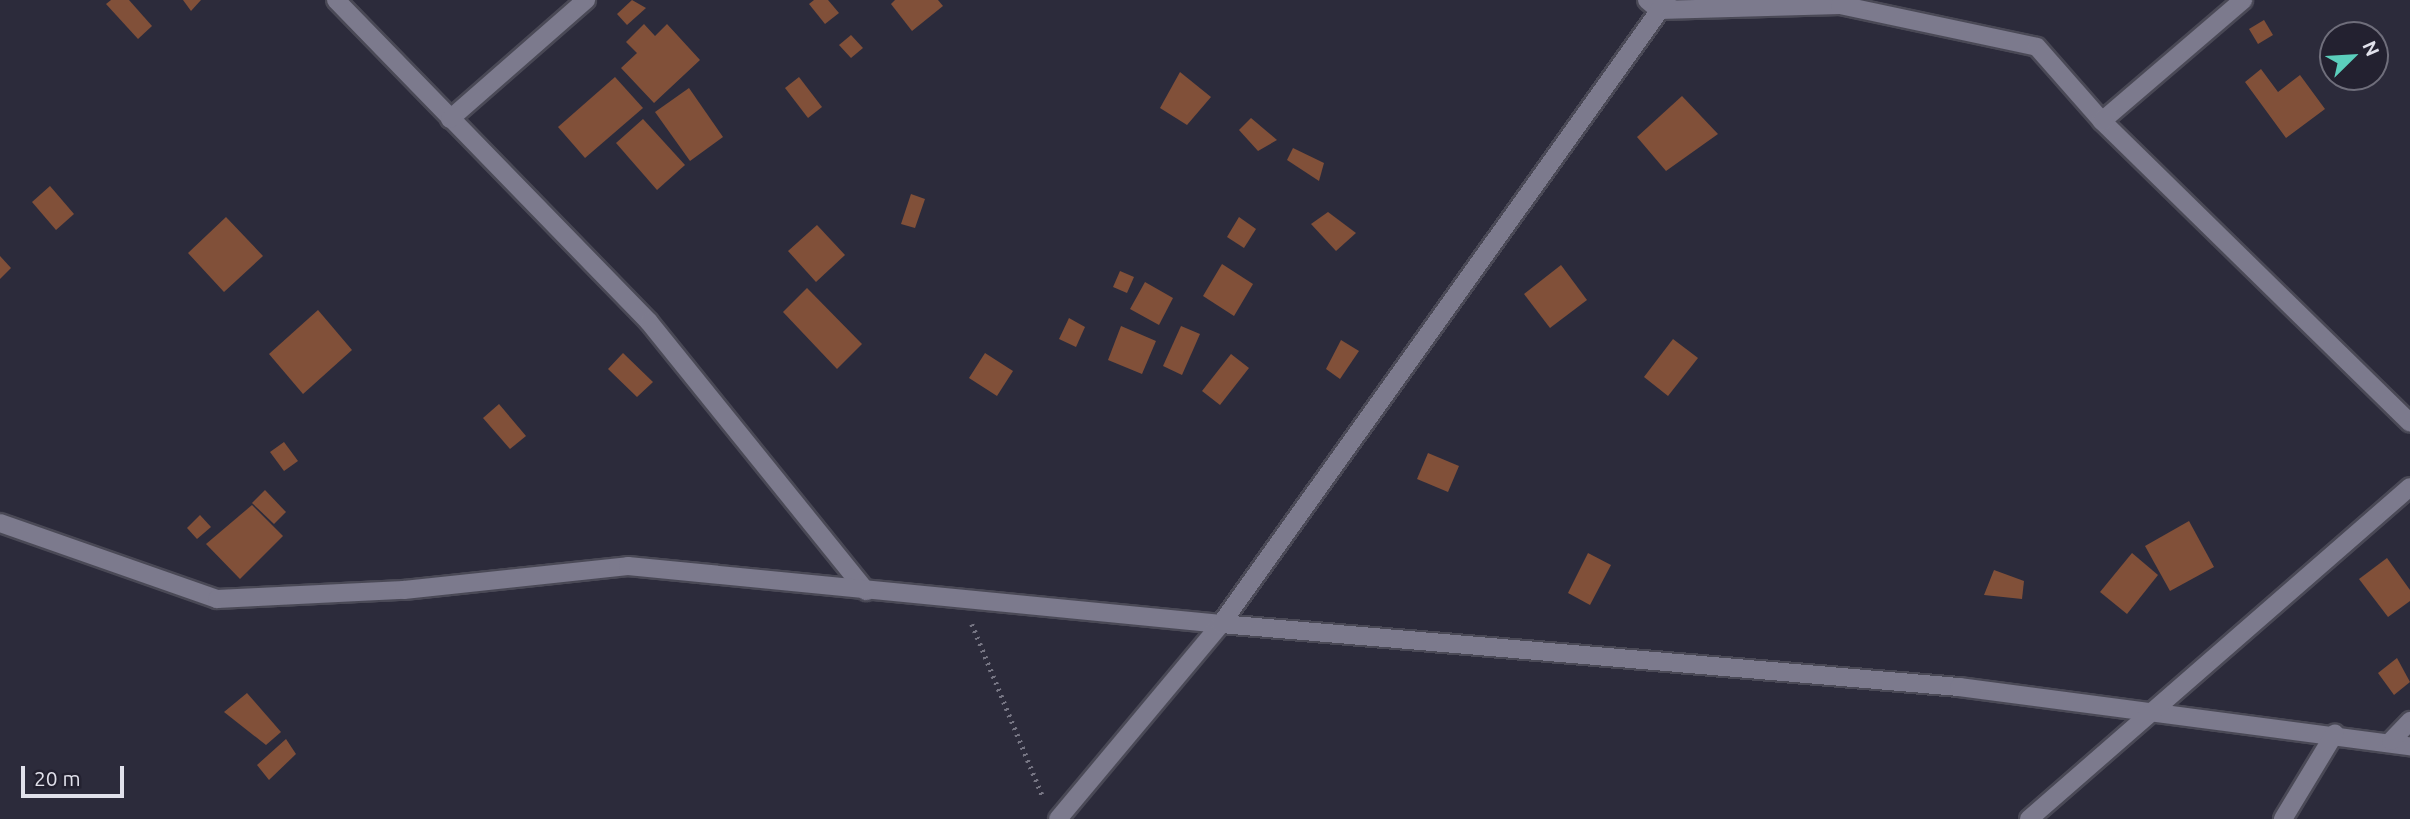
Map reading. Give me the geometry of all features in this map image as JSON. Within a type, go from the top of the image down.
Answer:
[{"type":"street","points":[[336,0],[649,323],[866,591]]},
{"type":"street","points":[[450,118],[586,0]]},
{"type":"street","points":[[2102,121],[2243,0]]},
{"type":"street","points":[[1058,819],[1221,624],[1658,4],[1840,5],[2037,47],[2102,121],[2410,423]]},
{"type":"street","points":[[2029,819],[2410,487]]},
{"type":"street","points":[[0,523],[217,598],[404,590],[628,566],[1221,624],[1959,687],[2334,733],[2410,746]]},
{"type":"street","points":[[2391,741],[2410,720]]},
{"type":"street","points":[[2283,819],[2334,733]]},
{"type":"path","points":[[962,600],[1044,806]]},
{"type":"building","points":[[111,0],[129,0],[152,26],[138,39],[106,4]]},
{"type":"building","points":[[183,0],[201,0],[191,11]]},
{"type":"building","points":[[632,0],[646,8],[627,25],[617,14]]},
{"type":"building","points":[[814,0],[828,0],[839,13],[825,24],[809,4]]},
{"type":"building","points":[[895,0],[938,0],[943,6],[912,31],[891,4]]},
{"type":"building","points":[[2264,20],[2273,35],[2258,44],[2249,29]]},
{"type":"building","points":[[644,24],[655,36],[667,24],[700,60],[654,103],[621,68],[637,53],[626,42]]},
{"type":"building","points":[[851,35],[863,48],[851,58],[839,45]]},
{"type":"building","points":[[2261,69],[2278,92],[2300,75],[2325,109],[2286,138],[2245,82]]},
{"type":"building","points":[[1180,72],[1211,97],[1187,125],[1160,108]]},
{"type":"building","points":[[615,77],[643,108],[585,158],[558,127]]},
{"type":"building","points":[[799,77],[822,107],[808,118],[785,88]]},
{"type":"building","points":[[689,88],[723,137],[690,161],[655,112]]},
{"type":"building","points":[[1682,96],[1718,134],[1666,171],[1637,137]]},
{"type":"building","points":[[1251,118],[1277,140],[1258,151],[1239,130]]},
{"type":"building","points":[[643,119],[685,165],[657,190],[616,143]]},
{"type":"building","points":[[1293,148],[1324,163],[1319,181],[1287,160]]},
{"type":"building","points":[[50,186],[74,214],[56,230],[32,202]]},
{"type":"building","points":[[911,194],[925,199],[915,228],[901,224]]},
{"type":"building","points":[[1328,212],[1356,233],[1336,251],[1311,224]]},
{"type":"building","points":[[226,217],[263,256],[224,292],[188,253]]},
{"type":"building","points":[[1239,217],[1256,229],[1244,248],[1227,237]]},
{"type":"building","points":[[817,225],[845,255],[816,282],[788,251]]},
{"type":"building","points":[[0,256],[11,268],[0,279]]},
{"type":"building","points":[[1222,264],[1253,284],[1234,316],[1203,296]]},
{"type":"building","points":[[1561,265],[1587,300],[1550,328],[1524,294]]},
{"type":"building","points":[[1120,271],[1134,277],[1127,293],[1113,287]]},
{"type":"building","points":[[1145,282],[1173,298],[1159,325],[1130,309]]},
{"type":"building","points":[[807,288],[862,344],[837,369],[783,312]]},
{"type":"building","points":[[318,310],[352,350],[303,394],[269,354]]},
{"type":"building","points":[[1069,318],[1085,327],[1076,347],[1059,339]]},
{"type":"building","points":[[1121,326],[1156,341],[1142,374],[1108,360]]},
{"type":"building","points":[[1181,326],[1200,334],[1182,375],[1163,366]]},
{"type":"building","points":[[1673,339],[1698,358],[1668,396],[1644,377]]},
{"type":"building","points":[[1341,340],[1359,351],[1340,379],[1326,369]]},
{"type":"building","points":[[623,353],[653,382],[637,397],[608,369]]},
{"type":"building","points":[[985,353],[1013,371],[997,396],[969,378]]},
{"type":"building","points":[[1231,354],[1249,368],[1220,405],[1202,391]]},
{"type":"building","points":[[499,404],[526,436],[510,449],[483,418]]},
{"type":"building","points":[[284,442],[298,461],[284,471],[270,452]]},
{"type":"building","points":[[1428,453],[1459,466],[1448,492],[1417,479]]},
{"type":"building","points":[[265,490],[286,512],[274,524],[252,503]]},
{"type":"building","points":[[252,505],[283,536],[240,579],[206,544]]},
{"type":"building","points":[[200,515],[211,527],[197,539],[187,528]]},
{"type":"building","points":[[2189,521],[2214,567],[2170,591],[2145,546]]},
{"type":"building","points":[[1588,553],[1611,565],[1590,605],[1568,593]]},
{"type":"building","points":[[2132,553],[2158,575],[2127,614],[2100,592]]},
{"type":"building","points":[[2387,558],[2410,590],[2410,601],[2388,617],[2359,579]]},
{"type":"building","points":[[1994,570],[2024,581],[2022,599],[1984,595]]},
{"type":"building","points":[[2397,658],[2410,682],[2394,695],[2378,673]]},
{"type":"building","points":[[247,693],[281,732],[266,745],[224,712]]},
{"type":"building","points":[[286,739],[296,754],[269,780],[257,765]]}]
